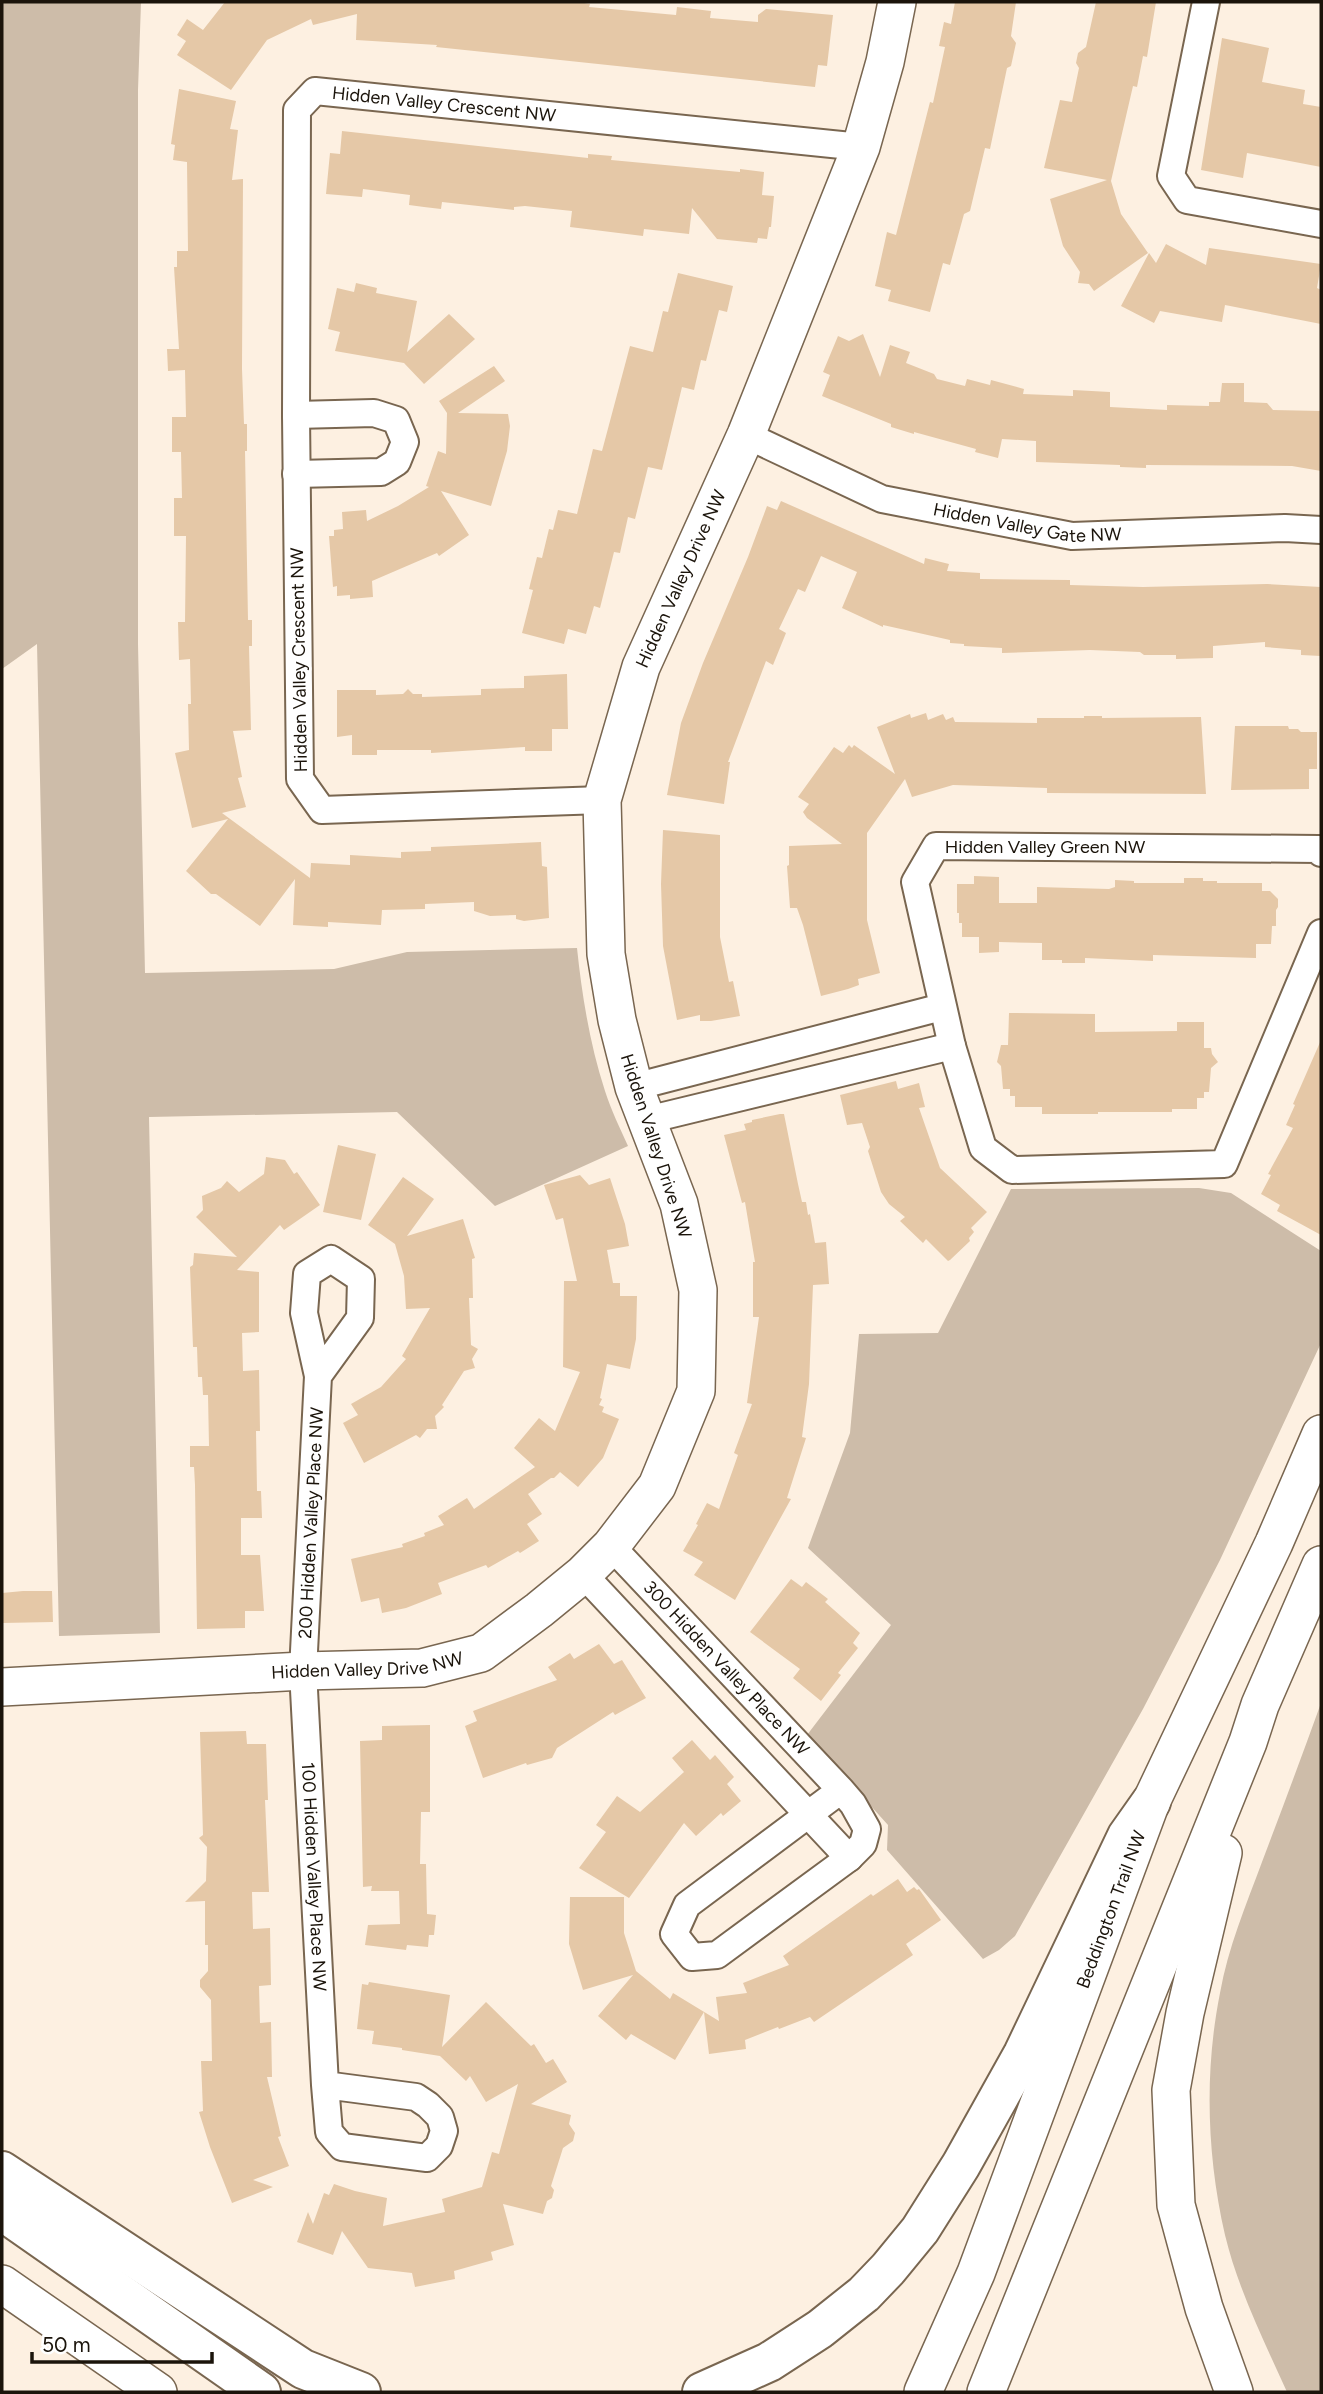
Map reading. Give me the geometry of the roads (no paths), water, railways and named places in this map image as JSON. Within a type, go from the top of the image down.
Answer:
[{"type":"main road","name":"Hidden Valley Drive NW","points":[[2,1687],[303,1671],[422,1668],[481,1653],[583,1574],[611,1546],[657,1486],[696,1391],[698,1290],[679,1204],[641,1104],[617,1020],[606,954],[603,800],[641,667],[746,435],[861,147],[885,62],[897,2]]},
{"type":"main road","name":"Beddington Trail NW","points":[[923,2392],[976,2273],[1152,1802],[1274,1543],[1321,1434]]},
{"type":"main road","points":[[1234,2392],[1204,2308],[1176,2205],[1171,2090],[1185,2013],[1248,1742],[1259,1705],[1321,1565]]},
{"type":"main road","points":[[986,2392],[1248,1742]]},
{"type":"main road","points":[[702,2392],[769,2361],[820,2329],[864,2294],[920,2230],[961,2165],[1023,2054],[1127,1836],[1152,1802]]},
{"type":"main road","points":[[2,2171],[303,2369],[361,2392]]},
{"type":"main road","points":[[2,2211],[261,2392]]},
{"type":"main road","points":[[2,2284],[158,2392]]},
{"type":"street","points":[[1206,2],[1171,176],[1187,200],[1321,225]]},
{"type":"street","name":"Hidden Valley Crescent NW","points":[[603,800],[322,810],[300,779],[296,474],[297,110],[315,91],[861,147]]},
{"type":"street","points":[[296,415],[374,413],[396,420],[405,442],[397,462],[381,471],[296,474]]},
{"type":"street","name":"Hidden Valley Gate NW","points":[[746,435],[883,499],[1072,536],[1285,528],[1321,530]]},
{"type":"street","name":"Hidden Valley Green NW","points":[[1321,853],[1319,849],[936,846],[915,882],[942,1007],[983,1148],[1012,1170],[1224,1164],[1321,933]]},
{"type":"street","points":[[641,1104],[942,1007]]},
{"type":"street","points":[[641,1104],[952,1046]]},
{"type":"street","name":"200 Hidden Valley Place NW","points":[[303,1671],[318,1376]]},
{"type":"street","name":"300 Hidden Valley Place NW","points":[[611,1546],[841,1790],[853,1804],[867,1829],[863,1844],[849,1858],[717,1955],[692,1957],[674,1934],[687,1905],[841,1790]]},
{"type":"street","points":[[583,1574],[849,1858]]},
{"type":"street","name":"100 Hidden Valley Place NW","points":[[303,1671],[326,2085]]}]
